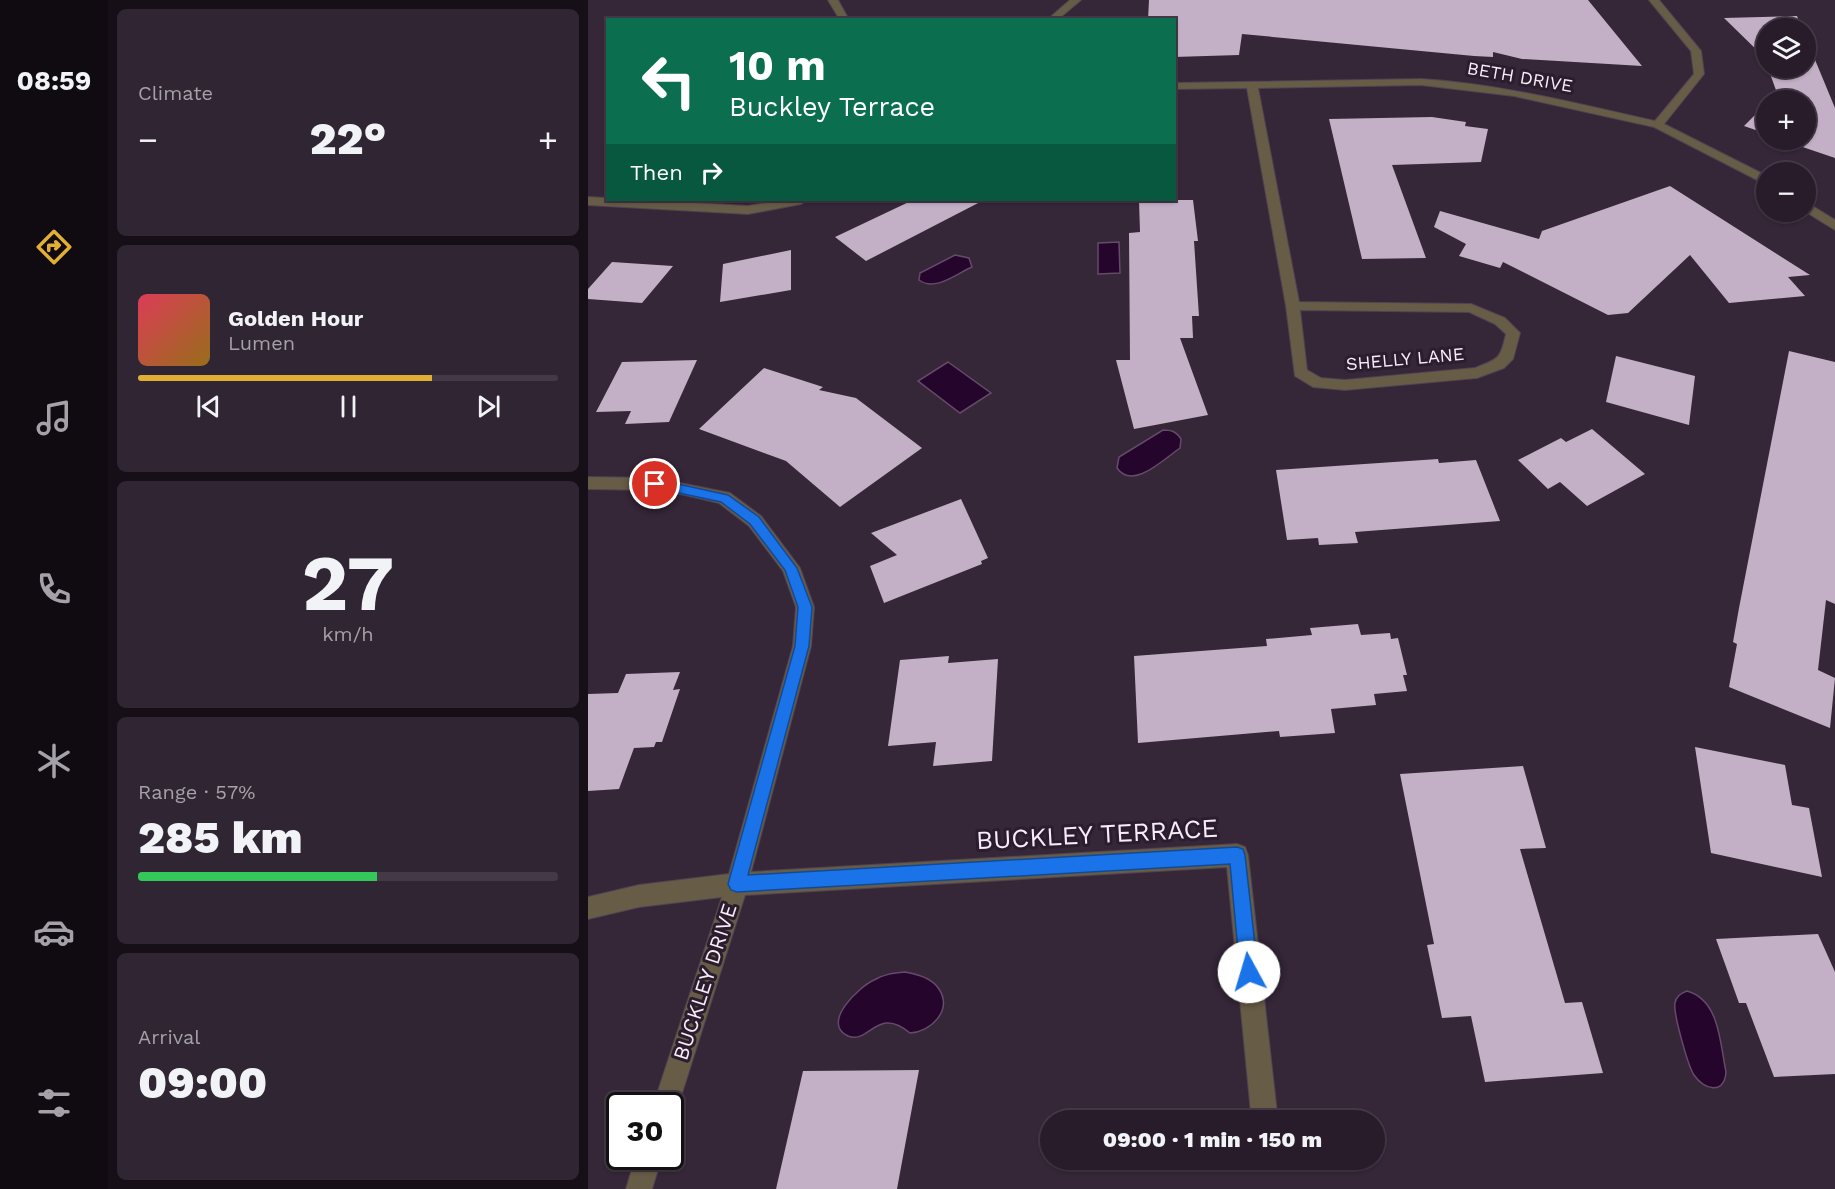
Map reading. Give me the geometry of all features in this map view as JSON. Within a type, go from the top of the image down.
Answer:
[{"type":"street","points":[[833,0],[844,18]]},
{"type":"street","points":[[1054,18],[1076,0]]},
{"type":"street","points":[[1654,0],[1696,51],[1699,74],[1658,125]]},
{"type":"street","name":"BETH DRIVE","points":[[1176,86],[1398,82],[1453,84],[1576,105],[1658,125],[1756,176]]},
{"type":"street","name":"SHELLY LANE","points":[[1252,86],[1293,306],[1300,372],[1318,383],[1346,385],[1477,373],[1499,364],[1508,356],[1513,333],[1500,321],[1471,308],[1293,306]]},
{"type":"street","points":[[588,201],[748,210],[796,201]]},
{"type":"street","points":[[1816,213],[1835,226]]},
{"type":"street","name":"BUCKLEY DRIVE","points":[[588,483],[655,484],[724,498],[755,521],[791,568],[805,607],[802,646],[737,884],[670,1092]]},
{"type":"street","name":"BUCKLEY TERRACE","points":[[737,884],[1237,855],[1264,1110]]},
{"type":"street","points":[[588,908],[639,896],[737,884]]},
{"type":"street","points":[[639,1189],[645,1170]]},
{"type":"shaded area","points":[[1119,242],[1120,273],[1098,274],[1098,243]]},
{"type":"shaded area","points":[[955,255],[969,258],[972,267],[939,283],[925,283],[919,280],[920,273]]},
{"type":"shaded area","points":[[948,362],[991,393],[960,413],[918,381]]},
{"type":"shaded area","points":[[1163,430],[1177,434],[1181,439],[1180,448],[1158,465],[1140,474],[1131,476],[1117,468],[1119,457]]},
{"type":"shaded area","points":[[905,972],[928,979],[939,989],[943,997],[943,1005],[937,1019],[932,1024],[918,1032],[910,1033],[899,1025],[881,1024],[855,1037],[848,1036],[841,1030],[838,1023],[840,1014],[860,989],[882,976]]},
{"type":"shaded area","points":[[1687,991],[1698,996],[1706,1004],[1717,1024],[1726,1072],[1722,1084],[1718,1087],[1708,1087],[1703,1084],[1691,1070],[1675,1009],[1676,998]]},
{"type":"building","points":[[1149,0],[1588,0],[1642,66],[1522,59],[1493,52],[1493,57],[1474,56],[1242,34],[1239,55],[1176,57],[1176,18],[1148,18]]},
{"type":"building","points":[[1797,16],[1798,18],[1756,18],[1756,49],[1724,18]]},
{"type":"building","points":[[1816,62],[1835,108],[1835,158],[1811,150],[1816,150],[1816,90],[1776,90],[1772,78],[1816,78]]},
{"type":"building","points":[[1756,114],[1756,130],[1744,126]]},
{"type":"building","points":[[1432,117],[1466,122],[1465,126],[1488,129],[1481,162],[1392,165],[1426,258],[1362,259],[1329,119]]},
{"type":"building","points":[[1670,186],[1810,275],[1788,277],[1805,296],[1729,303],[1690,255],[1628,313],[1608,315],[1503,262],[1500,268],[1459,256],[1466,244],[1434,227],[1440,211],[1539,239],[1542,231]]},
{"type":"building","points":[[1193,200],[1198,241],[1194,241],[1199,316],[1192,316],[1193,338],[1180,338],[1208,415],[1134,429],[1116,360],[1130,360],[1129,233],[1140,232],[1139,201]]},
{"type":"building","points":[[911,201],[982,201],[866,261],[835,237]]},
{"type":"building","points":[[791,250],[791,290],[720,302],[723,264]]},
{"type":"building","points":[[612,262],[673,266],[642,303],[588,299],[588,289]]},
{"type":"building","points":[[1789,351],[1835,362],[1835,604],[1826,600],[1818,670],[1835,678],[1830,728],[1729,687],[1737,644],[1733,642],[1739,608]]},
{"type":"building","points":[[1616,356],[1695,376],[1689,425],[1606,402]]},
{"type":"building","points":[[697,360],[669,422],[625,424],[631,411],[596,412],[622,362]]},
{"type":"building","points":[[764,368],[823,387],[819,390],[856,398],[922,448],[840,507],[786,461],[699,429]]},
{"type":"building","points":[[1592,429],[1645,474],[1587,506],[1560,482],[1548,489],[1518,460],[1561,438],[1566,442]]},
{"type":"building","points":[[1438,459],[1439,463],[1476,460],[1500,521],[1355,532],[1358,543],[1319,545],[1318,538],[1287,540],[1276,470]]},
{"type":"building","points":[[961,499],[988,558],[981,561],[982,564],[884,603],[870,566],[897,555],[871,533]]},
{"type":"building","points":[[1358,624],[1361,635],[1390,633],[1391,639],[1398,638],[1407,675],[1403,675],[1407,691],[1374,694],[1376,705],[1331,709],[1335,733],[1280,737],[1279,731],[1138,743],[1134,656],[1267,646],[1266,639],[1312,635],[1310,628]]},
{"type":"building","points":[[949,656],[948,663],[998,659],[992,761],[933,766],[936,742],[888,746],[900,660]]},
{"type":"building","points":[[680,672],[673,690],[680,689],[662,742],[656,742],[654,747],[634,748],[619,789],[588,791],[588,694],[618,693],[626,674]]},
{"type":"building","points":[[1695,747],[1785,765],[1792,805],[1809,808],[1822,877],[1711,853]]},
{"type":"building","points":[[1523,766],[1546,848],[1520,849],[1565,1003],[1582,1002],[1603,1073],[1485,1082],[1471,1016],[1442,1018],[1427,945],[1434,944],[1400,774]]},
{"type":"building","points":[[1818,934],[1835,972],[1835,1074],[1774,1077],[1746,1003],[1739,1003],[1716,939]]},
{"type":"building","points":[[919,1070],[897,1189],[776,1189],[803,1071]]},
{"type":"route","points":[[655,484],[724,498],[755,521],[791,568],[805,607],[802,646],[737,884],[1237,855],[1249,972]]}]
